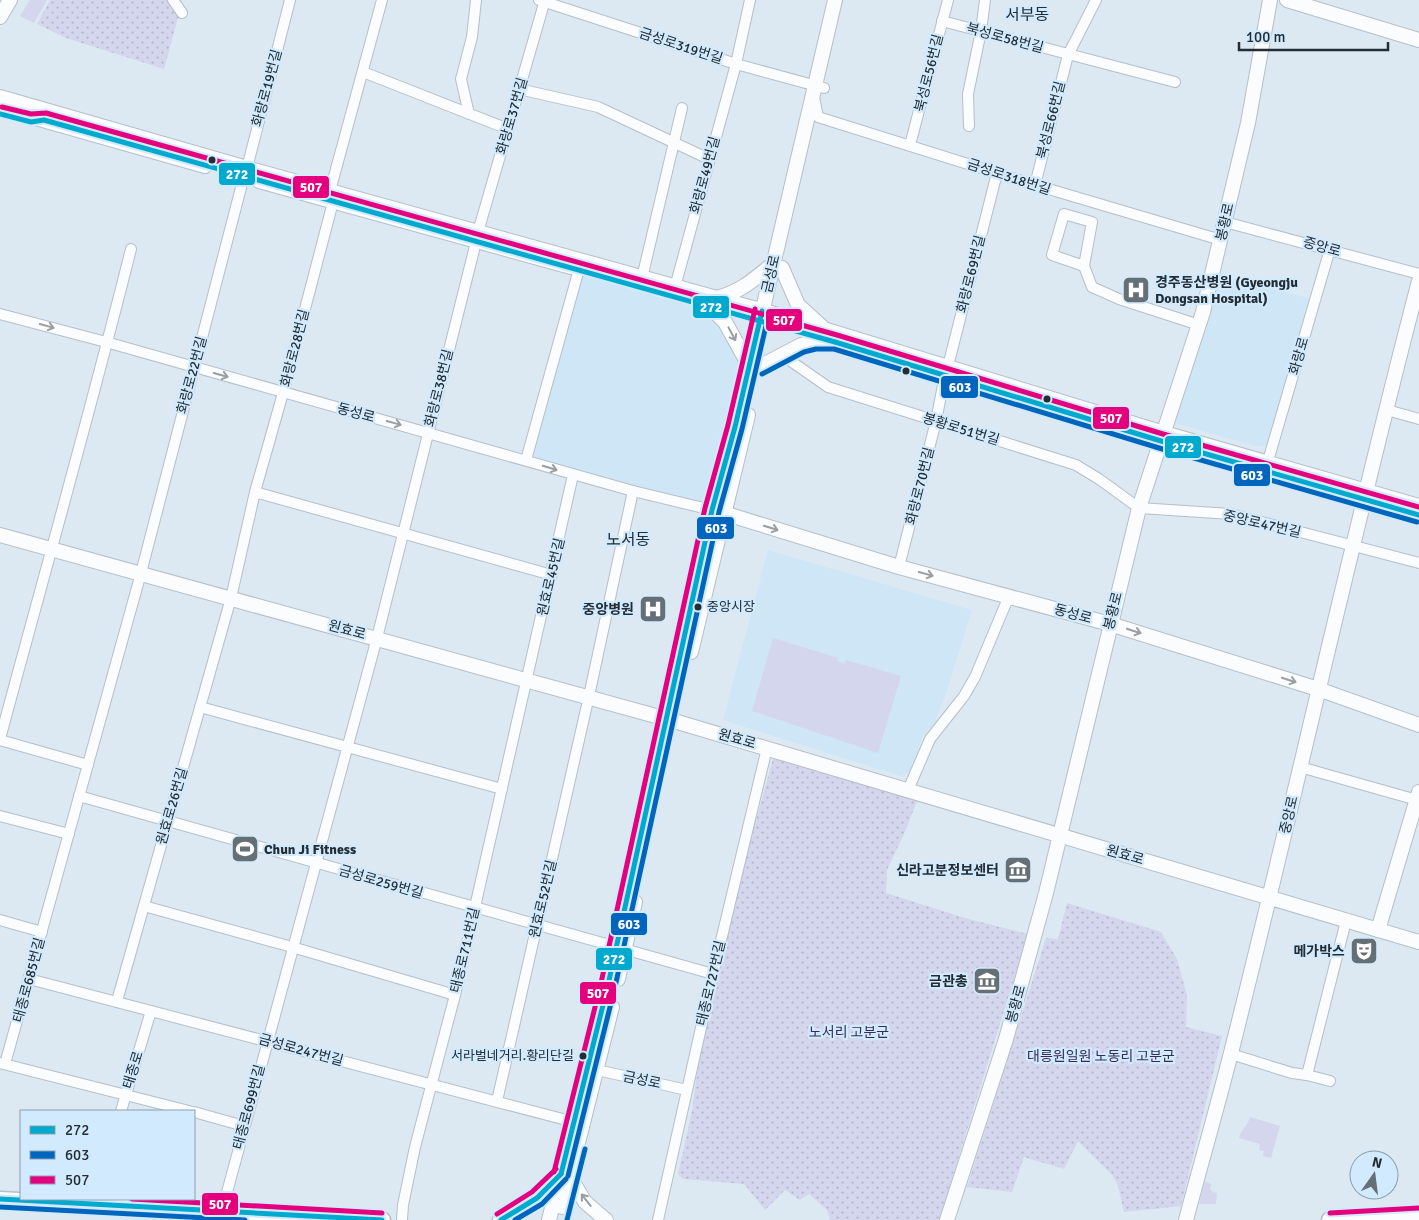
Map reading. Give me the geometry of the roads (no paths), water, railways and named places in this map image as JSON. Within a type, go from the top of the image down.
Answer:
[{"type":"main road","points":[[501,1220],[537,1198],[566,1176]]},
{"type":"main road","points":[[0,1199],[20,1200]]},
{"type":"main road","points":[[33,1200],[98,1202],[223,1215],[382,1220]]},
{"type":"main road","points":[[1330,1220],[1419,1215]]},
{"type":"street","points":[[0,17],[10,0]]},
{"type":"street","points":[[174,0],[182,13]]},
{"type":"street","name":"화랑로19번길","points":[[245,172],[290,0]]},
{"type":"street","points":[[331,196],[382,0]]},
{"type":"street","points":[[469,114],[462,79],[472,36],[476,0]]},
{"type":"street","name":"화랑로49번길","points":[[675,287],[736,64],[750,0]]},
{"type":"street","name":"금성로","points":[[549,1220],[566,1176],[597,1070],[621,948],[671,719],[718,512],[778,266],[818,89],[835,0]]},
{"type":"street","name":"금성로","points":[[778,266],[818,117],[818,89],[844,0]]},
{"type":"street","name":"북성로56번길","points":[[910,145],[948,0]]},
{"type":"street","points":[[969,126],[968,94],[981,31],[985,0]]},
{"type":"street","name":"북성로66번길","points":[[1035,185],[1068,55],[1096,0]]},
{"type":"street","name":"봉황로","points":[[947,1220],[1006,1039],[1060,836],[1139,508],[1199,325],[1248,123],[1270,0]]},
{"type":"street","points":[[1288,0],[1419,40]]},
{"type":"street","name":"금성로319번길","points":[[543,1],[818,89]]},
{"type":"street","name":"화랑로37번길","points":[[477,237],[520,89],[543,1]]},
{"type":"street","name":"북성로58번길","points":[[942,21],[1068,55]]},
{"type":"street","points":[[1068,55],[1175,82]]},
{"type":"street","points":[[362,72],[508,129]]},
{"type":"street","points":[[0,85],[6,93],[34,107]]},
{"type":"street","points":[[520,89],[598,107],[709,159]]},
{"type":"street","points":[[0,97],[245,172]]},
{"type":"street","points":[[0,108],[245,172],[477,237],[675,287],[713,302],[754,367],[802,344],[833,337]]},
{"type":"street","points":[[642,278],[682,108]]},
{"type":"street","points":[[0,114],[31,122],[44,120]]},
{"type":"street","name":"금성로318번길","points":[[818,117],[1035,185],[1221,240]]},
{"type":"street","name":"화랑로22번길","points":[[141,573],[245,172]]},
{"type":"street","name":"화랑로69번길","points":[[946,371],[997,173]]},
{"type":"street","name":"화랑로28번길","points":[[230,598],[256,492],[284,393],[331,196]]},
{"type":"street","points":[[1084,266],[1052,255],[1064,214],[1092,222],[1084,266],[1092,288],[1119,299],[1199,325]]},
{"type":"street","name":"중앙로","points":[[1225,222],[1419,274]]},
{"type":"street","points":[[477,237],[579,270],[713,302],[766,317],[1266,467],[1366,495],[1419,506]]},
{"type":"street","name":"화랑로38번길","points":[[377,638],[477,237]]},
{"type":"street","points":[[88,765],[0,739],[68,491],[131,249]]},
{"type":"street","name":"화랑로","points":[[1266,467],[1330,249]]},
{"type":"street","points":[[713,302],[733,294],[778,266],[798,305],[833,337]]},
{"type":"street","points":[[526,460],[579,270]]},
{"type":"street","name":"중앙로","points":[[1186,1220],[1231,1054],[1270,898],[1318,689],[1419,281]]},
{"type":"street","name":"동성로","points":[[0,314],[428,432],[573,475],[718,512],[900,567],[1110,624],[1318,689],[1419,725]]},
{"type":"street","name":"봉황로51번길","points":[[782,355],[828,387],[1076,465],[1099,478],[1139,508]]},
{"type":"street","name":"화랑로70번길","points":[[900,567],[936,421],[946,371]]},
{"type":"street","points":[[1387,410],[1419,419]]},
{"type":"street","name":"원효로45번길","points":[[528,680],[573,475]]},
{"type":"street","name":"원효로52번길","points":[[497,1101],[589,696],[633,491]]},
{"type":"street","points":[[256,492],[552,575]]},
{"type":"street","points":[[1366,495],[1419,515]]},
{"type":"street","name":"중앙로47번길","points":[[1139,508],[1231,514],[1419,563]]},
{"type":"street","name":"원효로","points":[[0,534],[671,719],[1419,942]]},
{"type":"street","name":"태종로685번길","points":[[125,1094],[3,1064],[29,979],[141,573]]},
{"type":"street","points":[[908,790],[930,739],[964,696],[975,677],[1009,596]]},
{"type":"street","name":"원효로26번길","points":[[117,1002],[230,598]]},
{"type":"street","name":"태종로699번길","points":[[223,1215],[226,1196],[266,1041],[317,863],[377,638]]},
{"type":"street","name":"태종로711번길","points":[[402,1220],[402,1205],[455,995],[528,680]]},
{"type":"street","points":[[200,707],[502,789]]},
{"type":"street","name":"태종로727번길","points":[[658,1220],[713,974],[767,748]]},
{"type":"street","points":[[1300,767],[1418,796],[1414,827],[1378,930]]},
{"type":"street","name":"금성로259번길","points":[[79,796],[621,948]]},
{"type":"street","points":[[0,816],[69,834]]},
{"type":"street","points":[[144,906],[455,995]]},
{"type":"street","points":[[0,920],[42,932]]},
{"type":"street","points":[[1308,1075],[1346,921]]},
{"type":"street","points":[[621,948],[713,974]]},
{"type":"street","name":"금성로","points":[[559,1220],[574,1122],[621,948]]},
{"type":"street","name":"금성로247번길","points":[[29,979],[574,1122]]},
{"type":"street","name":"태종로","points":[[151,1010],[125,1094],[185,1110]]},
{"type":"street","points":[[1231,1054],[1292,1073],[1330,1081]]},
{"type":"street","name":"금성로","points":[[597,1070],[687,1090]]},
{"type":"street","points":[[121,1110],[125,1094]]},
{"type":"street","points":[[195,1112],[244,1126]]},
{"type":"street","points":[[566,1176],[585,1202],[606,1220]]},
{"type":"place","name":"경주동산병원 (Gyeongju Dongsan Hospital)","points":[[1136,290]]},
{"type":"place","name":"중앙시장","points":[[698,607]]},
{"type":"place","name":"중앙병원","points":[[653,609]]},
{"type":"place","name":"Chun Ji Fitness","points":[[245,849]]},
{"type":"place","name":"신라고분정보센터","points":[[1018,870]]},
{"type":"place","name":"메가박스","points":[[1364,951]]},
{"type":"place","name":"금관총","points":[[987,981]]},
{"type":"place","name":"서라벌네거리.황리단길","points":[[583,1056]]},
{"type":"district","name":"서부동","points":[[1027,15]]},
{"type":"district","name":"노서동","points":[[628,540]]},
{"type":"park label","name":"노서리 고분군","points":[[849,1032]]},
{"type":"park label","name":"대릉원일원 노동리 고분군","points":[[1101,1056]]}]
